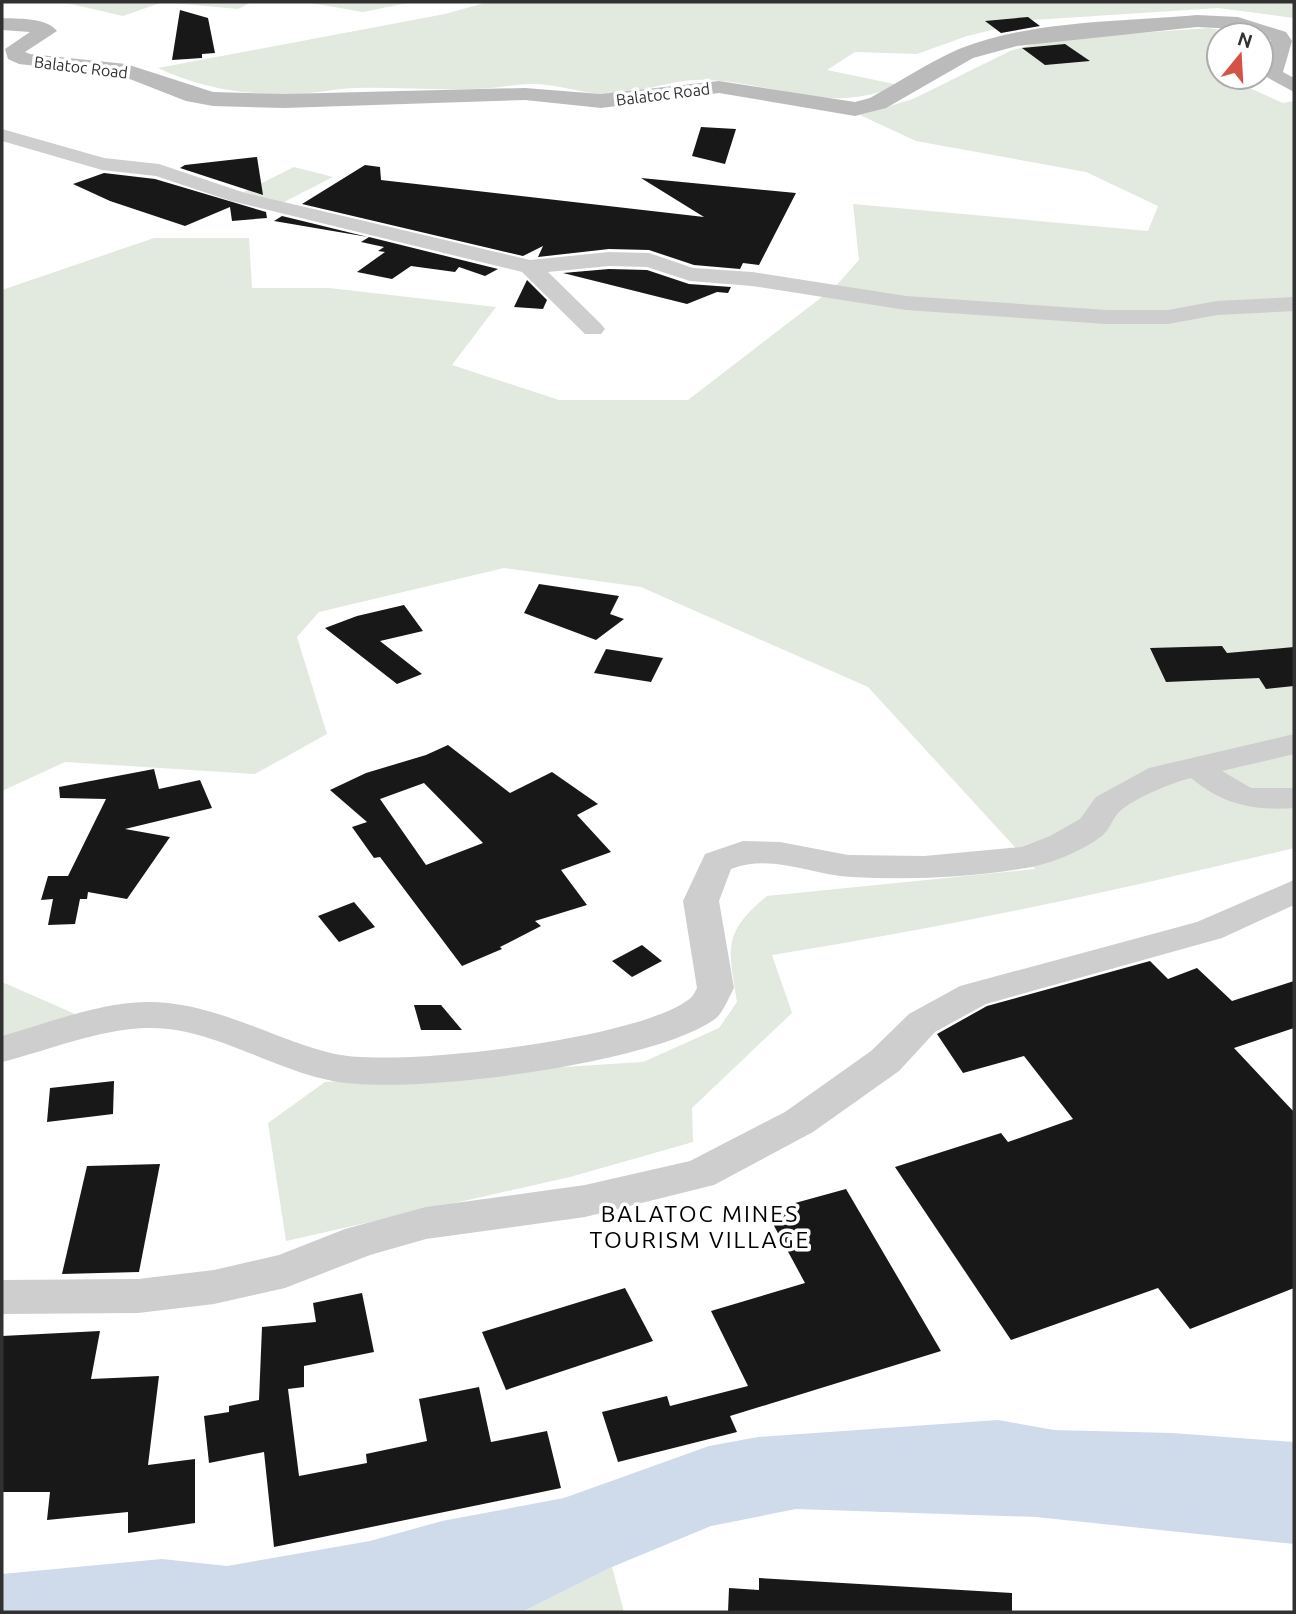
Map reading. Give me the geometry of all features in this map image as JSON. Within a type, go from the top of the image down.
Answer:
[{"type":"main road","name":"Balatoc Road","points":[[2,24],[28,25],[47,31],[15,48],[15,55],[26,60],[126,70],[194,96],[244,101],[525,94],[601,101],[719,87],[855,109],[878,103],[966,54],[988,47],[1069,32],[1197,21],[1238,23],[1279,36],[1282,41],[1281,51],[1272,74],[1294,86]]},
{"type":"street","points":[[2,135],[102,164],[159,170],[238,197],[416,243],[530,267],[637,259],[690,274],[752,279],[906,303],[1106,317],[1168,317],[1217,309],[1294,304]]},
{"type":"street","points":[[530,267],[593,329]]},
{"type":"street","points":[[2,1049],[90,1024],[146,1016],[190,1020],[239,1034],[334,1068],[406,1070],[507,1062],[566,1053],[627,1039],[652,1033],[703,1009],[716,988],[701,901],[717,862],[743,852],[780,853],[848,866],[924,867],[1027,857],[1072,838],[1091,826],[1108,804],[1161,775],[1294,744]]},
{"type":"street","points":[[1196,766],[1228,793],[1270,800],[1294,798]]},
{"type":"street","points":[[2,1297],[138,1296],[214,1287],[285,1271],[360,1241],[426,1223],[585,1201],[699,1174],[808,1116],[885,1061],[922,1023],[973,995],[1209,930],[1259,904],[1294,891]]},
{"type":"shaded area","points":[[62,2],[163,2],[123,16]]},
{"type":"shaded area","points":[[163,2],[252,2],[238,9]]},
{"type":"shaded area","points":[[305,2],[412,2],[363,12]]},
{"type":"shaded area","points":[[488,2],[1294,2],[1294,18],[1218,8],[1033,20],[967,36],[917,54],[855,52],[827,70],[899,85],[873,94],[849,98],[826,98],[707,80],[682,81],[633,92],[608,94],[530,84],[471,89],[355,88],[274,94],[206,85],[158,68],[445,14]]},
{"type":"shaded area","points":[[1205,28],[1205,91],[1256,91],[1283,103],[1294,101],[1294,848],[1034,907],[772,955],[792,1013],[692,1108],[693,1142],[570,1177],[286,1241],[268,1123],[325,1082],[643,1062],[719,1028],[737,1002],[731,955],[735,932],[752,909],[767,896],[1035,869],[868,687],[641,587],[504,568],[319,612],[297,637],[327,734],[255,774],[65,762],[2,791],[2,290],[154,238],[249,238],[252,288],[329,288],[496,307],[452,365],[559,400],[688,400],[835,287],[859,260],[853,204],[1148,231],[1158,206],[1086,172],[916,141],[860,115],[913,99],[1010,51],[1067,38]]},
{"type":"shaded area","points":[[294,167],[333,177],[280,204],[240,194]]},
{"type":"shaded area","points":[[2,982],[82,1017],[2,1038]]},
{"type":"shaded area","points":[[612,1567],[624,1612],[522,1612]]},
{"type":"water","points":[[998,1420],[1054,1430],[1172,1433],[1294,1442],[1294,1544],[1036,1517],[796,1509],[711,1526],[612,1567],[522,1612],[2,1612],[2,1574],[162,1559],[227,1566],[370,1541],[442,1521],[564,1498],[709,1446],[758,1437]]},
{"type":"building","points":[[180,10],[208,18],[215,53],[202,54],[202,58],[172,60]]},
{"type":"building","points":[[1028,17],[1040,26],[1001,33],[985,21]]},
{"type":"building","points":[[1065,44],[1090,61],[1045,65],[1022,48]]},
{"type":"building","points":[[701,127],[736,129],[725,164],[692,156]]},
{"type":"building","points":[[257,157],[263,195],[180,168],[185,165]]},
{"type":"building","points":[[365,165],[380,167],[381,180],[704,217],[641,178],[796,193],[759,265],[743,263],[740,269],[694,265],[649,250],[609,249],[538,257],[543,246],[523,256],[302,204]]},
{"type":"building","points":[[104,173],[155,179],[266,212],[267,218],[232,221],[230,207],[185,226],[110,201],[73,184]]},
{"type":"building","points":[[282,216],[368,237],[274,221]]},
{"type":"building","points":[[369,237],[498,269],[485,276],[459,267],[455,272],[411,266],[392,279],[357,272],[385,252],[378,251],[384,247],[361,242]]},
{"type":"building","points":[[609,269],[647,270],[689,284],[731,287],[728,293],[717,292],[687,304],[563,273]]},
{"type":"building","points":[[527,280],[547,300],[543,309],[514,307]]},
{"type":"building","points":[[539,584],[619,596],[610,614],[624,619],[596,640],[524,613]]},
{"type":"building","points":[[404,605],[423,631],[380,641],[422,674],[397,684],[325,628],[357,616]]},
{"type":"building","points":[[1222,646],[1227,653],[1294,647],[1294,686],[1266,689],[1259,678],[1166,682],[1150,648]]},
{"type":"building","points":[[606,649],[663,658],[651,682],[594,673]]},
{"type":"building","points":[[448,745],[510,793],[552,772],[598,804],[577,815],[611,852],[561,870],[587,905],[535,921],[541,926],[500,947],[502,949],[462,966],[380,857],[374,858],[352,827],[367,822],[330,790],[366,773],[426,755]],"holes":[[[424,783],[483,843],[426,865],[380,799]]]},
{"type":"building","points":[[154,769],[159,789],[200,780],[212,808],[125,829],[170,837],[127,899],[88,892],[87,899],[80,899],[75,924],[48,925],[53,899],[41,900],[48,876],[68,876],[106,799],[60,798],[59,787]]},
{"type":"building","points":[[354,902],[375,927],[339,942],[318,916]]},
{"type":"building","points":[[642,945],[662,961],[632,977],[612,961]]},
{"type":"building","points":[[1150,961],[1168,979],[1197,968],[1232,1001],[1294,981],[1294,1028],[1234,1048],[1294,1112],[1294,1288],[1190,1329],[1158,1288],[1011,1340],[895,1167],[1001,1133],[1008,1142],[1073,1119],[1024,1056],[963,1073],[937,1034],[987,1006]]},
{"type":"building","points":[[414,1005],[441,1005],[462,1030],[421,1030]]},
{"type":"building","points":[[114,1081],[113,1114],[47,1122],[50,1088]]},
{"type":"building","points":[[160,1164],[139,1272],[62,1274],[87,1166]]},
{"type":"building","points":[[846,1189],[941,1351],[730,1416],[737,1432],[618,1462],[602,1412],[667,1396],[670,1406],[748,1386],[711,1311],[805,1283],[766,1211]]},
{"type":"building","points":[[625,1288],[653,1341],[506,1390],[482,1332]]},
{"type":"building","points":[[362,1293],[374,1352],[304,1366],[304,1387],[288,1389],[299,1476],[367,1463],[366,1454],[427,1441],[419,1399],[479,1387],[491,1442],[547,1431],[561,1488],[274,1547],[264,1452],[209,1463],[204,1416],[229,1412],[229,1406],[259,1400],[262,1327],[316,1322],[313,1303]]},
{"type":"building","points":[[100,1331],[91,1379],[159,1376],[148,1465],[195,1459],[195,1523],[128,1533],[128,1512],[47,1520],[50,1492],[2,1492],[2,1336]]},
{"type":"building","points":[[759,1578],[1012,1593],[1012,1612],[728,1612],[729,1588],[759,1590]]},
{"type":"district","name":"BALATOC MINES TOURISM VILLAGE","points":[[700,1226]]}]
